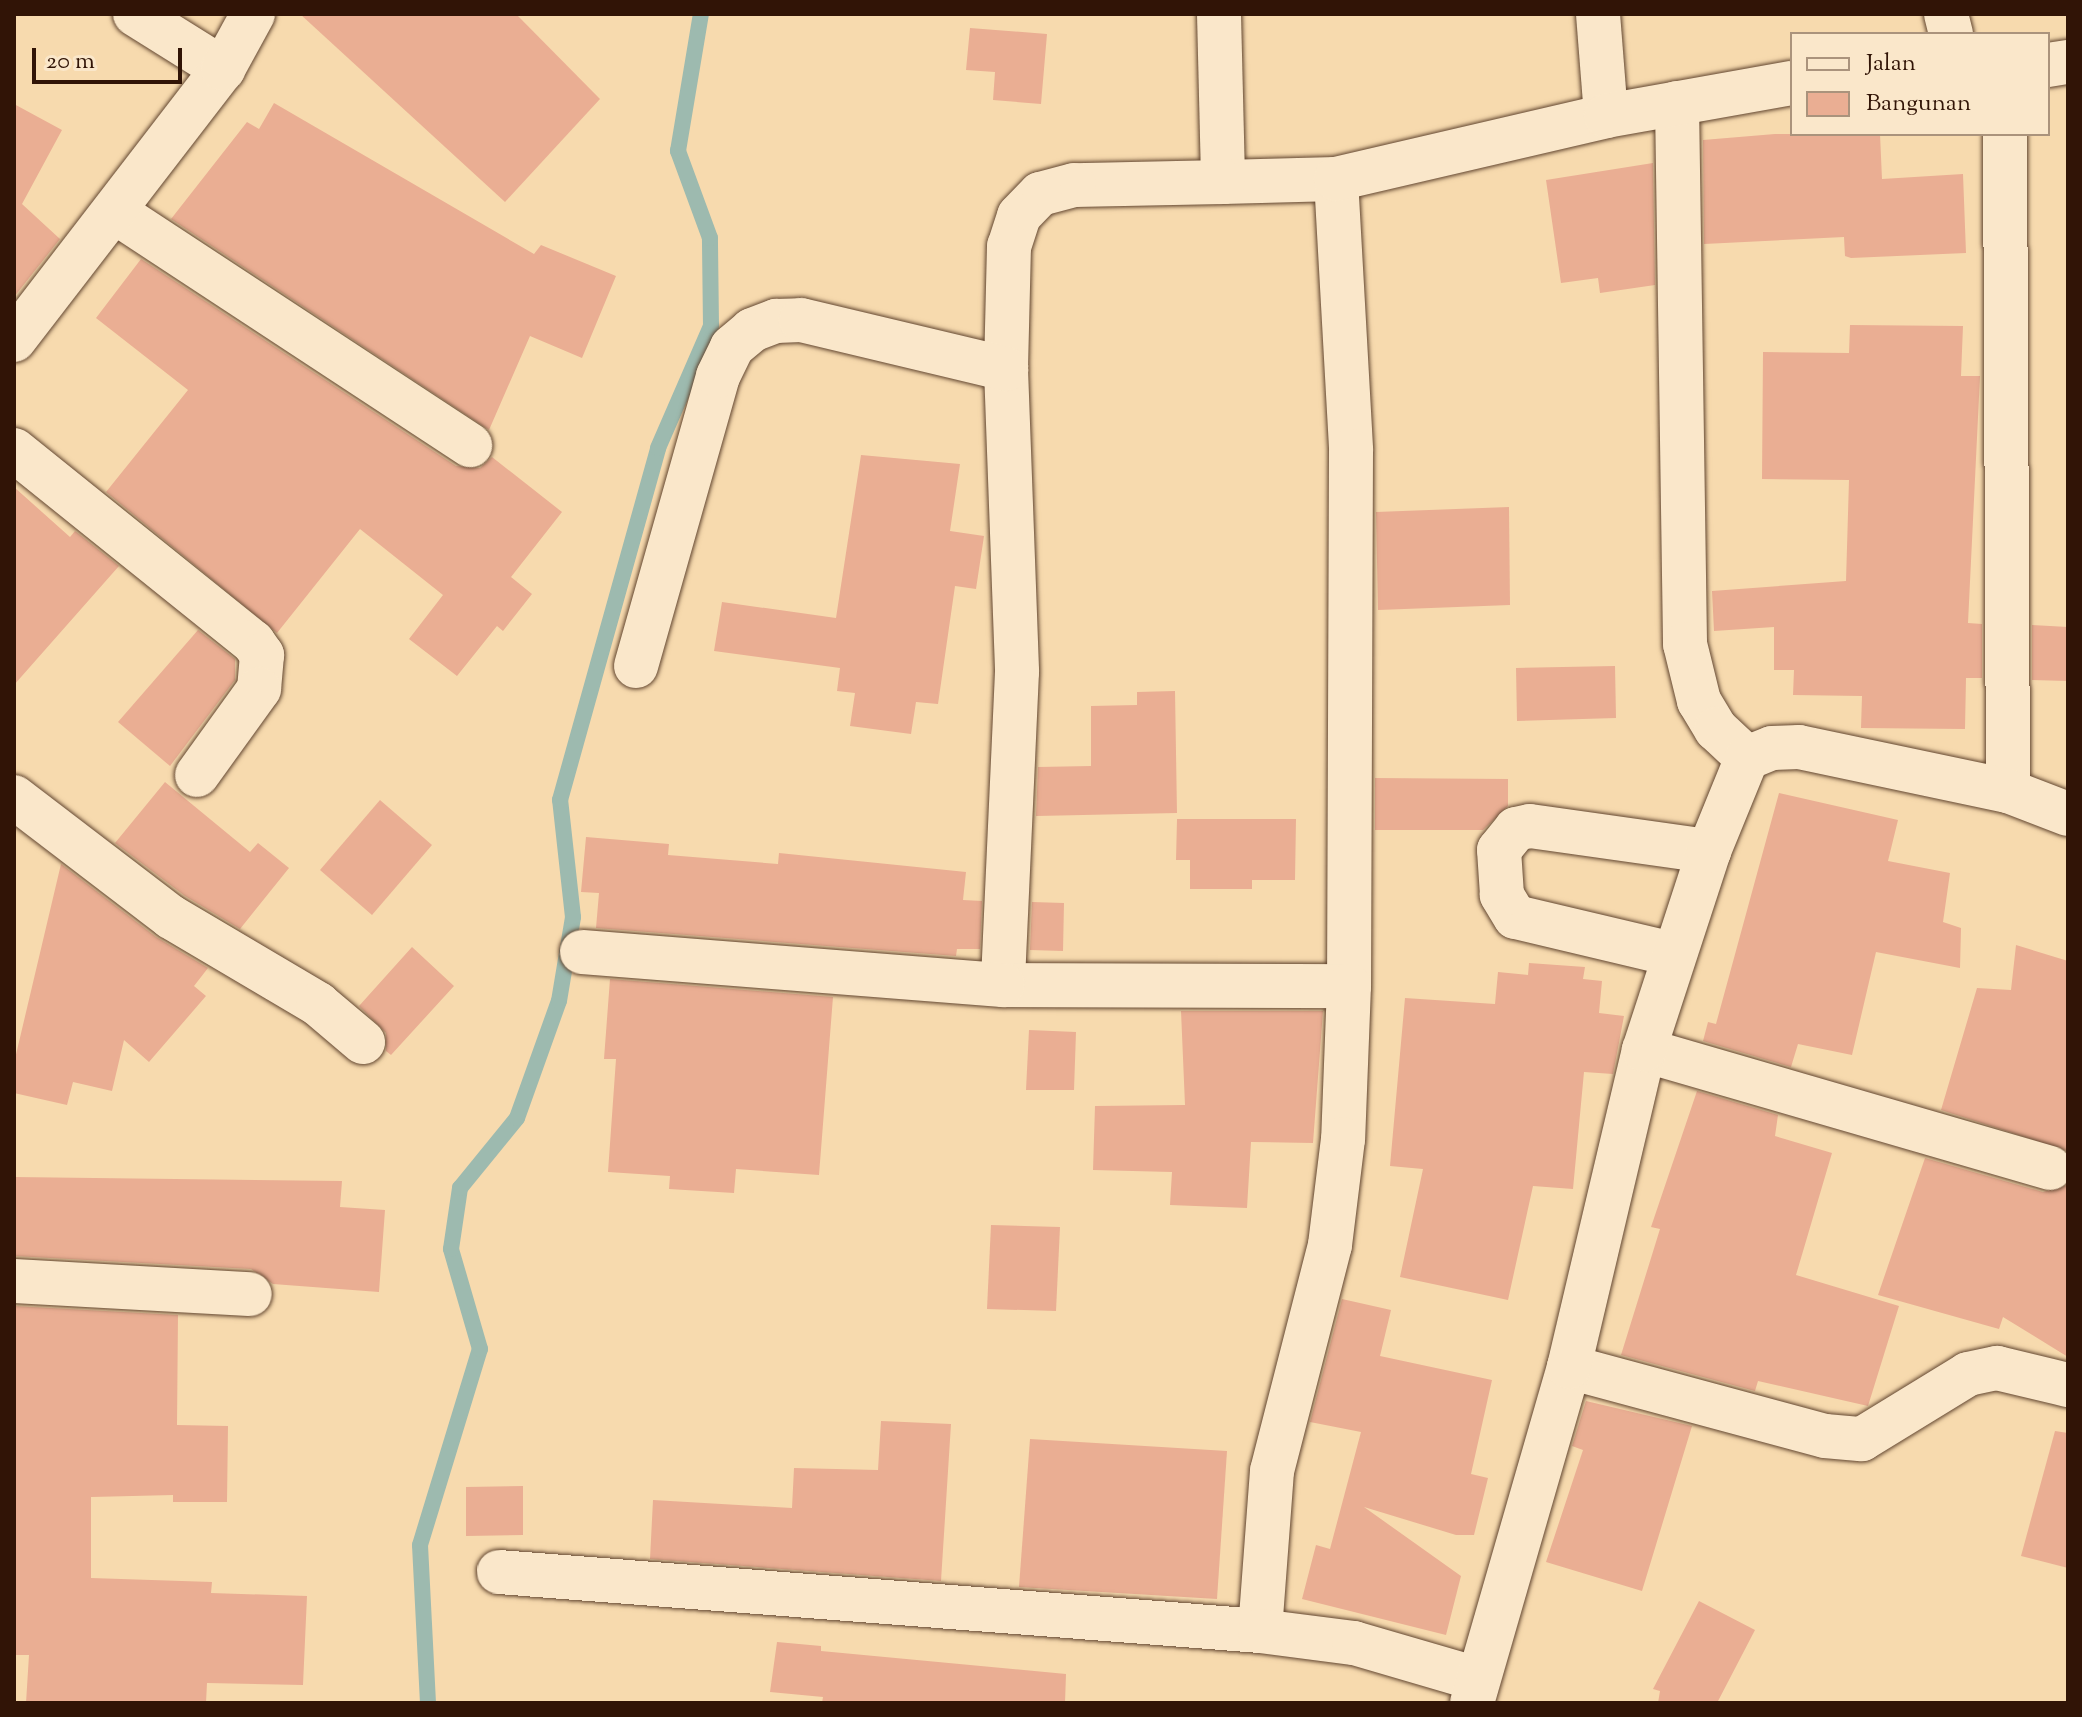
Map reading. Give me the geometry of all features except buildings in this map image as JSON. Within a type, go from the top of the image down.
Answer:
[{"type":"street","points":[[135,14],[223,69]]},
{"type":"street","points":[[14,340],[223,69],[253,14]]},
{"type":"street","points":[[1219,14],[1223,182]]},
{"type":"street","points":[[1598,14],[1606,116]]},
{"type":"street","points":[[1003,985],[1017,672],[1006,369],[1009,246],[1019,216],[1040,194],[1074,185],[1336,179],[1606,116],[1790,83]]},
{"type":"street","points":[[1677,103],[1685,644],[1699,701],[1716,729],[1747,758]]},
{"type":"street","points":[[2005,136],[2008,791]]},
{"type":"street","points":[[1260,1631],[1272,1471],[1330,1245],[1343,1139],[1349,986],[1351,451],[1336,179]]},
{"type":"street","points":[[115,212],[470,445]]},
{"type":"street","points":[[636,666],[718,376],[732,347],[752,330],[776,321],[801,320],[1006,369]]},
{"type":"street","points":[[14,450],[253,642],[262,655],[259,689],[197,775]]},
{"type":"street","points":[[499,1572],[1260,1631],[1354,1643],[1474,1691],[1569,1367],[1644,1050],[1672,954],[1747,758],[1772,748],[1799,747],[2008,791],[2068,814]]},
{"type":"street","points":[[14,797],[171,917],[318,1004],[363,1042]]},
{"type":"street","points":[[1672,954],[1515,917],[1502,895],[1499,850],[1516,829],[1530,826],[1709,851]]},
{"type":"street","points":[[582,952],[1003,985],[1349,986]]},
{"type":"street","points":[[1644,1050],[2050,1168]]},
{"type":"street","points":[[14,1281],[250,1294]]},
{"type":"street","points":[[1569,1367],[1825,1436],[1862,1439],[1968,1374],[1997,1368],[2068,1385]]},
{"type":"waterway","points":[[428,1703],[420,1545],[480,1349],[451,1249],[460,1188],[517,1118],[559,1001],[573,917],[560,800],[658,448],[711,326],[710,238],[678,151],[701,14]]}]
